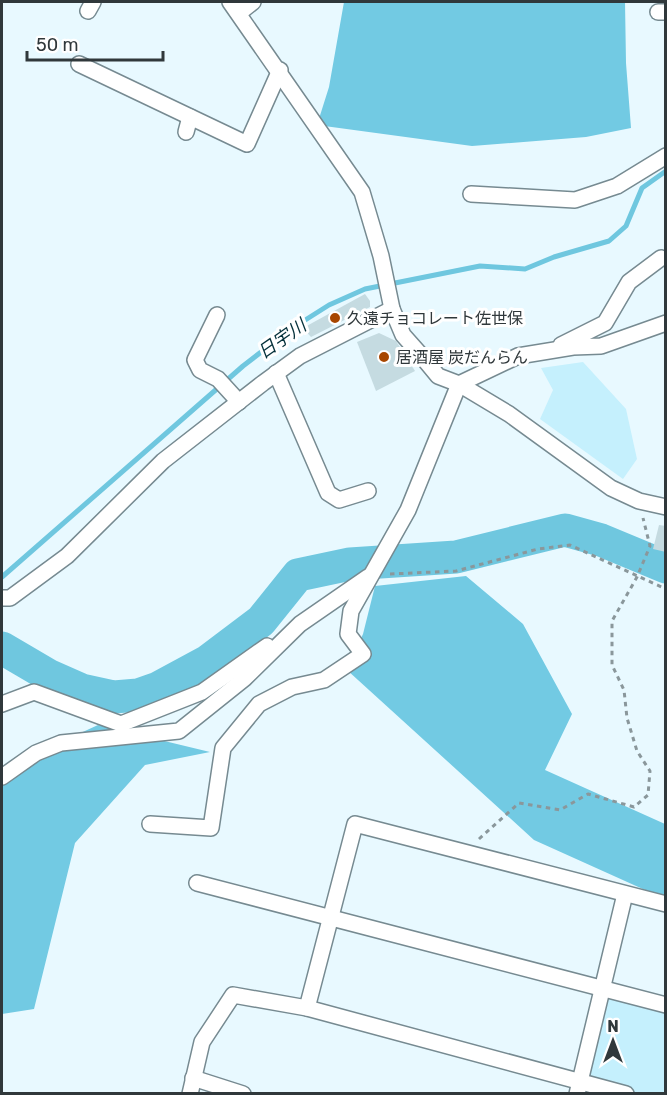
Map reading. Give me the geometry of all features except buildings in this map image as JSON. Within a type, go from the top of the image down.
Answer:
[{"type":"street","points":[[253,2],[234,7],[280,70],[362,192],[391,303],[403,335],[438,376],[459,384],[509,414],[611,488],[639,501],[666,507]]},
{"type":"street","points":[[79,64],[129,95],[188,124],[247,144],[280,70]]},
{"type":"street","points":[[471,194],[575,200],[617,186],[666,156]]},
{"type":"street","points":[[550,351],[605,323],[629,282],[661,258]]},
{"type":"street","points":[[2,598],[10,598],[67,556],[164,460],[235,398],[300,356],[391,303]]},
{"type":"street","points":[[217,315],[195,360],[200,370],[218,379],[235,398]]},
{"type":"street","points":[[150,824],[212,828],[223,748],[259,704],[292,687],[324,680],[363,654],[348,634],[351,611],[408,510],[459,384],[518,356],[601,345],[666,323]]},
{"type":"street","points":[[276,373],[328,493],[339,500],[368,491]]},
{"type":"street","points":[[2,704],[34,692],[121,724],[202,692],[370,575]]},
{"type":"street","points":[[2,777],[36,753],[61,743],[179,731],[244,679],[300,624]]},
{"type":"street","points":[[307,1008],[355,824],[666,904]]},
{"type":"street","points":[[198,883],[666,1005]]},
{"type":"street","points":[[579,1088],[625,894]]},
{"type":"street","points":[[243,1094],[192,1086],[202,1042],[233,995],[307,1008],[579,1088],[626,1094]]},
{"type":"path","points":[[465,852],[519,803],[560,810],[588,794],[634,807],[648,795],[650,771],[638,751],[627,718],[624,690],[612,666],[612,621],[637,577],[650,546],[639,501]]},
{"type":"path","points":[[370,575],[456,571],[538,549],[570,545],[666,589]]},
{"type":"shaded area","points":[[344,2],[625,2],[626,63],[631,128],[586,137],[472,146],[317,125],[329,87]]},
{"type":"shaded area","points":[[583,362],[626,409],[637,459],[623,479],[540,419],[553,390],[541,368]]},
{"type":"shaded area","points":[[466,576],[523,624],[572,714],[545,770],[665,824],[665,899],[534,840],[347,670],[363,634],[375,586]]},
{"type":"shaded area","points":[[98,725],[210,752],[145,765],[75,843],[34,1009],[2,1014],[2,769]]},
{"type":"shaded area","points":[[602,989],[665,1005],[665,1093],[626,1093],[580,1083]]},
{"type":"waterway","name":"日宇川","points":[[2,577],[243,366],[291,329],[329,305],[365,289],[480,266],[525,269],[554,257],[609,241],[626,226],[642,188],[666,171]]},
{"type":"waterway","name":"日宇川","points":[[2,648],[48,675],[82,690],[114,697],[138,695],[158,688],[208,661],[261,621],[298,575],[350,564],[456,557],[565,530],[601,540],[666,567]]},
{"type":"place","name":"久遠チョコレート佐世保","points":[[335,318]]},
{"type":"place","name":"居酒屋 炭だんらん","points":[[384,357]]}]
